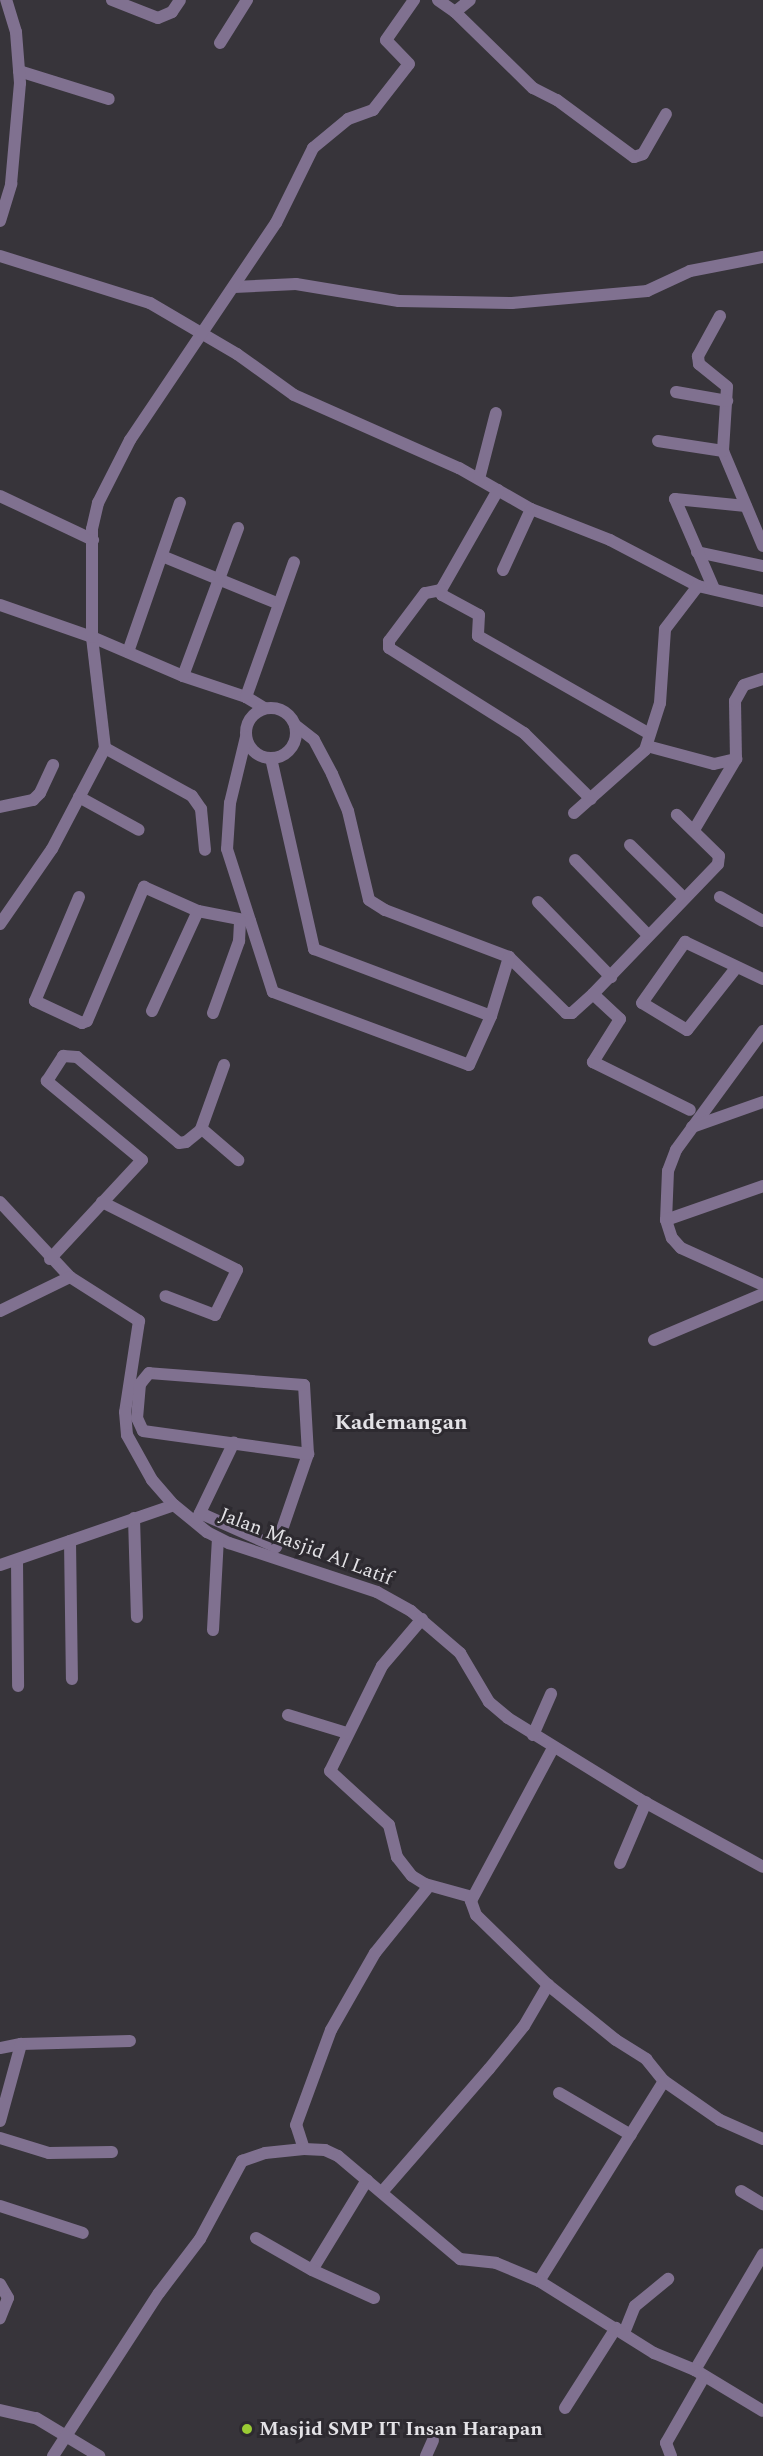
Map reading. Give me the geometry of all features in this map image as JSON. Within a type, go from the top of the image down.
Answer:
[{"type":"street","points":[[0,221],[11,184],[19,71],[16,32],[6,0]]},
{"type":"street","points":[[112,0],[158,18],[172,12],[180,0]]},
{"type":"street","points":[[220,43],[247,0]]},
{"type":"street","points":[[0,924],[46,859],[105,748],[92,637],[94,514],[120,454],[276,223],[319,140],[348,119],[373,110],[409,64],[386,39],[414,0]]},
{"type":"street","points":[[438,0],[456,12],[533,88],[557,100],[634,157],[643,154],[666,114]]},
{"type":"street","points":[[456,12],[470,0]]},
{"type":"street","points":[[19,71],[110,99]]},
{"type":"street","points":[[0,256],[150,303],[201,332],[294,395],[479,479],[531,509],[610,540],[698,585],[763,601]]},
{"type":"street","points":[[234,287],[296,284],[399,301],[512,303],[647,291],[690,271],[763,257]]},
{"type":"street","points":[[720,316],[698,356],[699,364],[727,387],[723,451],[763,546]]},
{"type":"street","points":[[676,392],[727,401]]},
{"type":"street","points":[[479,479],[496,413]]},
{"type":"street","points":[[658,441],[723,451]]},
{"type":"street","points":[[498,490],[441,590],[425,593],[389,640],[389,648],[524,733],[591,799]]},
{"type":"street","points":[[0,496],[93,540]]},
{"type":"street","points":[[714,590],[675,499],[746,506]]},
{"type":"street","points":[[128,652],[180,503]]},
{"type":"street","points":[[503,570],[531,509]]},
{"type":"street","points":[[183,675],[238,528]]},
{"type":"street","points":[[697,552],[763,566]]},
{"type":"street","points":[[162,556],[279,604]]},
{"type":"street","points":[[246,697],[294,562]]},
{"type":"street","points":[[574,813],[591,799],[647,739],[660,703],[665,629],[698,585]]},
{"type":"street","points":[[441,590],[446,599],[479,615],[478,636],[647,739],[714,764],[736,759]]},
{"type":"street","points":[[0,605],[92,637],[183,675],[246,697],[264,708],[282,711],[314,740],[332,774],[348,811],[369,900],[384,910],[509,957],[566,1013],[572,1013],[593,994],[647,934],[720,860],[694,830],[677,815]]},
{"type":"street","points":[[694,830],[736,759],[735,701],[744,685],[763,679]]},
{"type":"street","points":[[264,708],[250,717],[226,837],[245,921],[271,990],[287,999],[467,1065],[491,1016],[509,957]]},
{"type":"street","points":[[246,737],[255,752],[271,758],[291,747],[295,725]]},
{"type":"street","points":[[105,748],[192,796],[201,809],[205,850]]},
{"type":"street","points":[[271,758],[314,949],[491,1016]]},
{"type":"street","points":[[0,807],[33,800],[40,793],[53,765]]},
{"type":"street","points":[[79,797],[139,830]]},
{"type":"street","points":[[630,845],[684,898]]},
{"type":"street","points":[[575,860],[647,934]]},
{"type":"street","points":[[80,897],[35,1001],[82,1023],[87,1021],[144,887],[198,911],[245,921]]},
{"type":"street","points":[[720,897],[763,921]]},
{"type":"street","points":[[538,902],[610,977]]},
{"type":"street","points":[[152,1011],[198,911]]},
{"type":"street","points":[[213,1013],[245,921]]},
{"type":"street","points":[[736,968],[687,1030],[642,1003],[685,942],[763,979]]},
{"type":"street","points":[[593,994],[620,1019],[592,1062],[690,1110]]},
{"type":"street","points":[[760,1282],[681,1248],[672,1238],[666,1220],[670,1161],[692,1127],[763,1031]]},
{"type":"street","points":[[51,1259],[142,1159],[47,1081],[63,1056],[77,1057],[179,1143],[186,1142],[201,1129],[224,1065]]},
{"type":"street","points":[[692,1127],[763,1102]]},
{"type":"street","points":[[201,1129],[238,1160]]},
{"type":"street","points":[[666,1220],[763,1186]]},
{"type":"street","name":"Jalan Masjid Al Latif","points":[[0,1202],[70,1277],[139,1321],[124,1412],[127,1435],[152,1480],[174,1505],[197,1518],[218,1538],[377,1592],[422,1619],[459,1653],[489,1702],[533,1735],[646,1802],[763,1867]]},
{"type":"street","points":[[102,1202],[237,1270],[215,1315],[165,1296]]},
{"type":"street","points":[[0,1311],[70,1277]]},
{"type":"street","points":[[654,1340],[763,1294]]},
{"type":"street","points":[[234,1442],[197,1518],[275,1548],[308,1454],[304,1385],[158,1372],[143,1378],[136,1418],[141,1430],[234,1442],[308,1454]]},
{"type":"street","points":[[0,1565],[174,1505]]},
{"type":"street","points":[[134,1518],[137,1617]]},
{"type":"street","points":[[213,1630],[218,1538]]},
{"type":"street","points":[[70,1540],[72,1678]]},
{"type":"street","points":[[17,1560],[18,1686]]},
{"type":"street","points":[[422,1619],[389,1657],[347,1733],[330,1771],[389,1825],[397,1857],[412,1876],[429,1886],[472,1897]]},
{"type":"street","points":[[533,1735],[551,1694]]},
{"type":"street","points":[[288,1715],[347,1733]]},
{"type":"street","points":[[553,1748],[472,1897],[476,1915],[548,1986],[616,2040],[646,2059],[664,2081],[730,2126],[763,2139]]},
{"type":"street","points":[[620,1863],[646,1802]]},
{"type":"street","points":[[304,2149],[296,2125],[331,2030],[375,1953],[429,1886]]},
{"type":"street","points":[[382,2192],[503,2052],[548,1986]]},
{"type":"street","points":[[0,2048],[21,2044],[130,2041]]},
{"type":"street","points":[[0,2121],[21,2044]]},
{"type":"street","points":[[539,2281],[664,2081]]},
{"type":"street","points":[[559,2093],[631,2134]]},
{"type":"street","points":[[0,2138],[49,2153],[112,2152]]},
{"type":"street","points":[[53,2456],[64,2434],[200,2239],[242,2161],[265,2153],[304,2149],[325,2150],[338,2156],[460,2259],[496,2263],[539,2281],[654,2353],[699,2374],[763,2411]]},
{"type":"street","points":[[312,2270],[367,2180]]},
{"type":"street","points":[[741,2191],[763,2204]]},
{"type":"street","points":[[0,2206],[82,2233]]},
{"type":"street","points":[[256,2238],[312,2270],[374,2298]]},
{"type":"street","points":[[671,2456],[666,2443],[699,2374],[763,2254]]},
{"type":"street","points":[[565,2408],[635,2306],[668,2279]]},
{"type":"street","points":[[0,2284],[8,2298],[0,2318]]},
{"type":"street","points":[[0,2410],[28,2415],[99,2456]]},
{"type":"street","points":[[426,2456],[434,2440]]},
{"type":"place","name":"Masjid SMP IT Insan Harapan","points":[[247,2429]]},
{"type":"district","name":"Kademangan","points":[[401,1423]]}]
